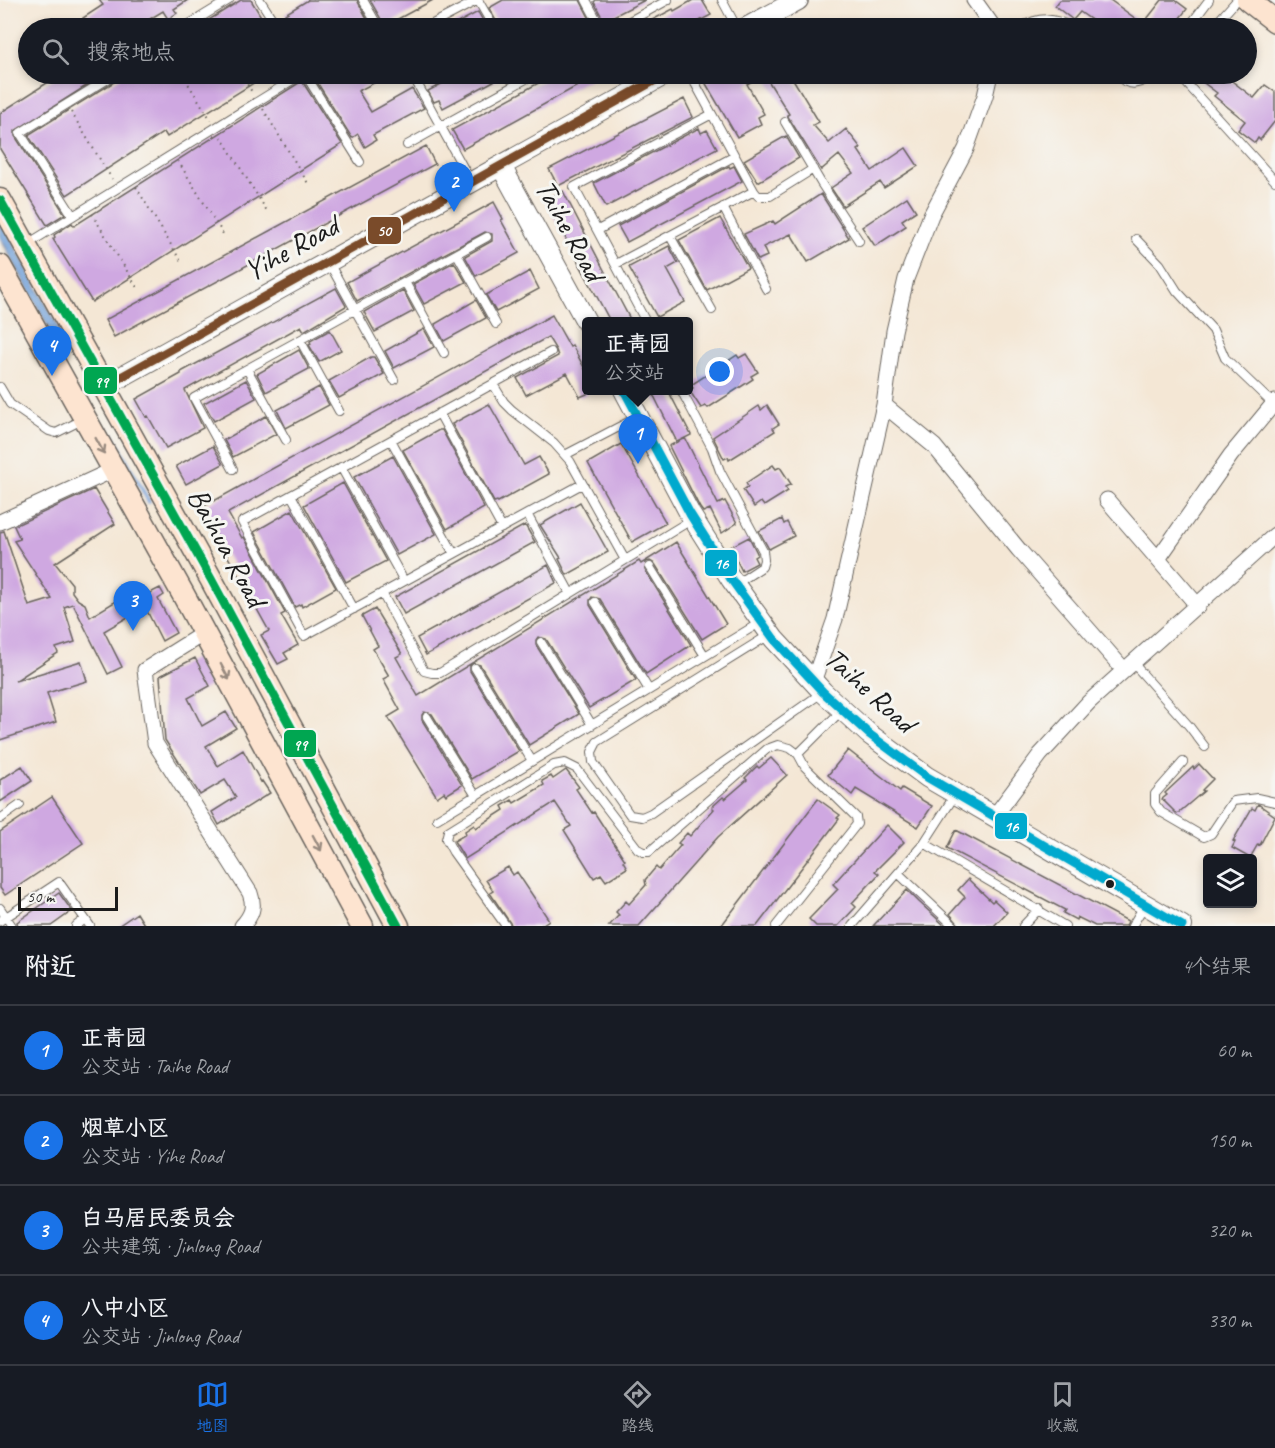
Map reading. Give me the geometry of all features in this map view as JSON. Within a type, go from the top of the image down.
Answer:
[{"type":"main road","points":[[1248,0],[1275,21]]},
{"type":"main road","name":"Baihua Road","points":[[0,200],[211,579],[398,926]]},
{"type":"main road","points":[[0,266],[204,633],[362,926]]},
{"type":"street","points":[[765,18],[798,0]]},
{"type":"street","points":[[974,0],[987,18]]},
{"type":"street","name":"Yihe Road","points":[[103,387],[648,84]]},
{"type":"street","points":[[818,687],[884,405],[894,331],[906,279],[922,236],[973,132],[988,84]]},
{"type":"street","name":"Taihe Road","points":[[501,166],[584,317]]},
{"type":"street","name":"Taihe Road","points":[[627,395],[693,519],[734,584],[766,628],[818,687],[842,710],[897,756],[955,793],[1182,926]]},
{"type":"street","points":[[1158,559],[1231,454],[1274,403]]},
{"type":"street","points":[[884,405],[934,446],[1019,550],[1128,667]]},
{"type":"street","points":[[0,522],[113,470]]},
{"type":"street","points":[[1107,500],[1198,606]]},
{"type":"street","points":[[994,817],[1053,740],[1089,702],[1275,535]]},
{"type":"street","points":[[204,633],[146,670],[155,743],[250,892],[253,904],[251,915],[242,926]]},
{"type":"lane","points":[[199,18],[229,0]]},
{"type":"lane","points":[[260,0],[272,18]]},
{"type":"lane","points":[[363,0],[373,18]]},
{"type":"lane","points":[[444,18],[478,0],[488,18]]},
{"type":"lane","points":[[586,0],[596,18]]},
{"type":"lane","points":[[635,18],[668,0]]},
{"type":"lane","points":[[722,0],[732,18]]},
{"type":"lane","points":[[1196,18],[1209,0]]},
{"type":"lane","points":[[1221,18],[1237,0]]},
{"type":"lane","points":[[72,216],[20,133],[100,84]]},
{"type":"lane","points":[[25,246],[287,84]]},
{"type":"lane","points":[[310,84],[360,162]]},
{"type":"lane","points":[[418,84],[471,182]]},
{"type":"lane","points":[[407,145],[509,84]]},
{"type":"lane","points":[[696,84],[758,196],[770,196],[813,169]]},
{"type":"lane","points":[[1187,84],[1275,181]]},
{"type":"lane","points":[[644,317],[574,187],[712,114]]},
{"type":"lane","points":[[785,122],[859,241]]},
{"type":"lane","points":[[598,230],[735,156]]},
{"type":"lane","points":[[616,264],[754,190]]},
{"type":"lane","points":[[723,207],[766,289]]},
{"type":"lane","points":[[670,236],[712,310]]},
{"type":"lane","points":[[233,469],[194,398],[487,237]]},
{"type":"lane","points":[[1136,239],[1160,264],[1177,291],[1213,330],[1225,358],[1274,403]]},
{"type":"lane","points":[[457,254],[496,324]]},
{"type":"lane","points":[[328,262],[394,381]]},
{"type":"lane","points":[[405,282],[444,353]]},
{"type":"lane","points":[[300,340],[339,411]]},
{"type":"lane","points":[[551,352],[242,522],[304,636],[582,484]]},
{"type":"lane","points":[[247,369],[286,440]]},
{"type":"lane","points":[[493,384],[504,402],[554,443],[565,456],[625,560]]},
{"type":"lane","points":[[0,387],[9,404],[49,431],[56,433],[84,419]]},
{"type":"lane","points":[[684,395],[712,448],[720,471],[763,551],[762,567],[734,584]]},
{"type":"lane","points":[[440,414],[502,528]]},
{"type":"lane","points":[[565,456],[638,417]]},
{"type":"lane","points":[[391,440],[454,554]]},
{"type":"lane","points":[[341,467],[404,581]]},
{"type":"lane","points":[[291,495],[354,609]]},
{"type":"lane","points":[[527,514],[570,593]]},
{"type":"lane","points":[[382,593],[424,670],[436,674],[693,519]]},
{"type":"lane","points":[[651,567],[705,656]]},
{"type":"lane","points":[[595,602],[649,690]]},
{"type":"lane","points":[[766,628],[597,742],[592,752],[592,762],[630,815],[642,817],[651,813],[818,687]]},
{"type":"lane","points":[[437,819],[705,656],[766,628]]},
{"type":"lane","points":[[541,642],[592,725]]},
{"type":"lane","points":[[1128,667],[1189,726],[1205,747]]},
{"type":"lane","points":[[475,668],[532,761]]},
{"type":"lane","points":[[798,754],[842,710]]},
{"type":"lane","points":[[428,717],[476,796]]},
{"type":"lane","points":[[506,926],[453,852],[446,839],[448,831],[554,765],[565,763],[577,769],[638,849],[644,852],[652,851],[771,747],[778,745],[790,748],[798,754],[805,767],[856,817],[857,824],[777,926]]},
{"type":"lane","points":[[1183,762],[1155,794],[1155,804],[1161,812],[1204,837],[1211,834],[1233,801],[1257,798],[1275,802]]},
{"type":"lane","points":[[852,926],[924,843],[955,793]]},
{"type":"lane","points":[[0,819],[20,805]]},
{"type":"lane","points":[[924,843],[1065,926]]},
{"type":"lane","points":[[898,873],[954,926]]},
{"type":"lane","points":[[3,919],[59,882],[87,923],[75,926]]},
{"type":"lane","points":[[1132,926],[1145,905]]},
{"type":"lane","points":[[0,908],[3,919],[12,926]]},
{"type":"lane","points":[[1023,926],[1039,909]]},
{"type":"path","points":[[188,84],[267,211]]},
{"type":"path","points":[[247,84],[309,185]]},
{"type":"path","points":[[66,105],[118,188]]},
{"type":"path","points":[[174,153],[225,237]]},
{"type":"path","points":[[131,180],[182,263]]},
{"type":"path","points":[[88,207],[138,289]]},
{"type":"water","points":[[0,218],[67,343],[59,347],[0,237]]},
{"type":"building","points":[[99,0],[188,0],[174,9],[177,13],[170,18],[163,11],[151,18],[83,18],[103,5]]},
{"type":"building","points":[[241,0],[251,0],[262,18],[212,18]]},
{"type":"building","points":[[308,0],[357,0],[367,18],[287,18],[285,14]]},
{"type":"building","points":[[370,0],[433,0],[400,18],[380,18]]},
{"type":"building","points":[[503,0],[580,0],[589,18],[494,18],[489,8]]},
{"type":"building","points":[[596,0],[645,0],[610,18],[602,18],[594,2]]},
{"type":"building","points":[[693,0],[702,0],[711,15],[705,18],[656,18],[673,9],[674,11]]},
{"type":"building","points":[[1060,0],[1110,0],[1135,18],[1089,18],[1080,12],[1075,18],[1070,18],[1055,6]]},
{"type":"building","points":[[1162,0],[1175,0],[1187,9],[1180,18],[1148,18]]},
{"type":"building","points":[[478,12],[481,18],[467,18]]},
{"type":"building","points":[[45,84],[89,84],[15,131],[15,136],[65,214],[47,225],[0,149],[0,113]]},
{"type":"building","points":[[111,84],[252,84],[167,137],[164,132],[67,195],[28,135]]},
{"type":"building","points":[[297,84],[304,84],[342,144],[92,302],[53,239],[54,235],[72,223],[74,226]]},
{"type":"building","points":[[318,84],[372,84],[358,91],[371,112],[412,89],[424,108],[373,135],[376,140],[365,147],[358,134],[352,138]]},
{"type":"building","points":[[441,84],[488,84],[443,108],[439,100],[434,102],[428,91]]},
{"type":"building","points":[[537,84],[581,84],[463,149],[452,130]]},
{"type":"building","points":[[706,84],[747,84],[764,114],[758,117],[761,124],[737,137]]},
{"type":"building","points":[[770,84],[796,84],[819,122],[813,125],[829,143],[846,129],[861,148],[858,150],[872,171],[906,148],[918,166],[884,188],[880,182],[843,206],[831,188],[853,173],[839,155],[821,170],[787,115],[789,114]]},
{"type":"building","points":[[1205,84],[1236,84],[1254,98],[1265,85],[1275,92],[1275,121],[1255,143],[1238,130],[1245,121],[1214,96],[1217,93]]},
{"type":"building","points":[[684,99],[693,117],[558,186],[549,169]]},
{"type":"building","points":[[699,128],[701,133],[707,130],[717,148],[606,207],[594,183]]},
{"type":"building","points":[[786,136],[799,158],[758,182],[744,160]]},
{"type":"building","points":[[426,146],[435,164],[114,337],[105,320]]},
{"type":"building","points":[[729,166],[730,168],[734,166],[742,181],[627,242],[618,226]]},
{"type":"building","points":[[563,191],[629,317],[608,317],[545,200]]},
{"type":"building","points":[[821,194],[849,238],[808,262],[791,234],[763,247],[767,256],[758,260],[744,234],[773,221],[775,224]]},
{"type":"building","points":[[907,197],[916,211],[902,220],[906,226],[875,246],[862,227]]},
{"type":"building","points":[[494,202],[519,253],[476,276],[465,256],[492,241],[492,234],[485,232],[357,301],[347,282]]},
{"type":"building","points":[[720,218],[748,268],[707,290],[679,240]]},
{"type":"building","points":[[669,246],[678,263],[667,269],[685,302],[657,317],[629,267]]},
{"type":"building","points":[[454,262],[466,282],[424,304],[413,284]]},
{"type":"building","points":[[530,271],[539,289],[496,312],[486,295]]},
{"type":"building","points":[[336,288],[346,306],[304,331],[301,326],[185,390],[203,428],[166,448],[136,399]]},
{"type":"building","points":[[403,290],[414,311],[375,332],[364,312]]},
{"type":"building","points":[[476,300],[486,318],[444,341],[435,324]]},
{"type":"building","points":[[552,315],[582,364],[582,395],[585,395],[580,397],[567,373],[526,395],[517,378],[558,356],[548,337],[228,513],[242,538],[244,537],[285,613],[281,615],[298,645],[284,653],[288,659],[278,664],[261,635],[269,631],[201,508]]},
{"type":"building","points":[[424,329],[434,347],[394,368],[385,351]]},
{"type":"building","points":[[330,330],[341,350],[319,362],[309,345],[310,341]]},
{"type":"building","points":[[299,350],[309,369],[266,392],[257,374]]},
{"type":"building","points":[[746,354],[758,372],[751,376],[753,379],[708,408],[706,406],[701,408],[692,395],[693,384],[737,355],[739,358]]},
{"type":"building","points":[[374,357],[384,374],[339,398],[329,381]]},
{"type":"building","points":[[246,380],[256,398],[214,421],[204,403]]},
{"type":"building","points":[[319,387],[329,405],[286,428],[277,410]]},
{"type":"building","points":[[654,395],[671,395],[691,435],[677,442]]},
{"type":"building","points":[[489,404],[524,465],[539,457],[549,474],[498,502],[494,502],[452,424]]},
{"type":"building","points":[[767,405],[779,424],[773,428],[775,431],[729,460],[728,457],[724,459],[713,437],[759,406],[761,410]]},
{"type":"building","points":[[266,416],[276,434],[233,457],[224,440]]},
{"type":"building","points":[[442,430],[484,508],[447,529],[403,450]]},
{"type":"building","points":[[685,438],[718,504],[725,501],[737,523],[722,533],[710,509],[703,512],[700,508],[669,446]]},
{"type":"building","points":[[621,444],[666,523],[632,542],[588,463]]},
{"type":"building","points":[[213,446],[223,464],[186,484],[176,466]]},
{"type":"building","points":[[393,456],[436,534],[397,555],[354,477]]},
{"type":"building","points":[[773,465],[776,469],[780,467],[791,484],[785,487],[788,491],[764,506],[761,502],[754,507],[743,490],[748,487],[746,483]]},
{"type":"building","points":[[343,483],[386,561],[346,582],[304,505]]},
{"type":"building","points":[[94,489],[115,524],[55,563],[72,584],[72,592],[78,600],[85,604],[90,617],[131,592],[136,600],[160,588],[164,595],[158,599],[176,633],[162,641],[145,607],[104,631],[122,667],[108,674],[73,604],[64,607],[75,642],[56,648],[58,653],[15,681],[81,661],[87,681],[47,693],[56,722],[0,740],[0,532],[4,531],[29,606],[52,599],[14,541],[20,539],[14,526]]},
{"type":"building","points":[[580,502],[608,552],[567,575],[559,559],[561,558],[540,525]]},
{"type":"building","points":[[292,510],[336,588],[302,607],[301,604],[295,607],[254,532]]},
{"type":"building","points":[[782,519],[784,524],[787,522],[794,536],[769,549],[759,531]]},
{"type":"building","points":[[525,525],[535,542],[404,614],[395,597]]},
{"type":"building","points":[[749,537],[757,553],[754,557],[757,563],[742,571],[730,547]]},
{"type":"building","points":[[676,542],[726,624],[702,639],[655,564],[650,561],[646,562],[645,570],[691,645],[646,674],[600,599],[592,597],[590,605],[636,680],[589,708],[546,639],[538,637],[536,645],[579,714],[529,745],[480,665],[472,663],[639,561],[641,564]]},
{"type":"building","points":[[548,565],[556,583],[426,655],[417,638]]},
{"type":"building","points":[[375,609],[402,654],[396,657],[418,696],[472,663],[470,671],[519,751],[472,779],[432,714],[424,712],[422,720],[462,785],[446,795],[444,792],[437,797],[388,717],[400,710],[383,679],[389,676],[373,649],[378,646],[362,616]]},
{"type":"building","points":[[195,658],[210,686],[188,698],[202,726],[226,712],[236,728],[206,746],[218,766],[243,750],[270,793],[219,825],[212,812],[236,797],[225,780],[200,795],[165,740],[160,676]]},
{"type":"building","points":[[848,750],[900,791],[902,788],[932,806],[918,827],[856,789],[852,795],[828,775]]},
{"type":"building","points":[[771,758],[787,775],[718,837],[639,926],[609,926],[619,915],[616,912],[626,901],[629,904],[646,885],[645,880],[656,867],[659,870],[681,845],[678,843],[687,833],[690,836],[714,809],[712,807],[747,780],[745,778],[757,766],[759,768]]},
{"type":"building","points":[[1199,764],[1213,779],[1202,790],[1204,791],[1177,814],[1162,799],[1167,795],[1165,793]]},
{"type":"building","points":[[22,766],[32,781],[0,802],[0,780]]},
{"type":"building","points":[[566,770],[579,787],[576,789],[625,860],[623,861],[627,868],[606,881],[601,874],[594,878],[564,830],[571,826],[555,802],[465,859],[454,841],[466,834],[465,831],[474,825],[476,828],[504,810],[502,806],[512,800],[514,803],[544,785],[542,781],[551,776],[553,779]]},
{"type":"building","points":[[52,797],[83,843],[5,895],[0,888],[0,832]]},
{"type":"building","points":[[818,799],[840,815],[837,818],[839,819],[757,926],[721,926]]},
{"type":"building","points":[[1258,804],[1275,816],[1260,845],[1258,844],[1252,854],[1243,854],[1232,848],[1235,842],[1233,841],[1252,808],[1255,810]]},
{"type":"building","points":[[887,825],[904,842],[875,871],[879,874],[852,903],[856,907],[838,926],[816,926],[809,919],[838,889],[833,884]]},
{"type":"building","points":[[956,830],[1128,921],[1126,926],[1095,926],[1077,917],[1076,920],[1063,913],[1065,910],[947,848]]},
{"type":"building","points":[[508,867],[513,875],[517,872],[549,920],[540,926],[512,926],[490,893],[493,891],[486,880]]},
{"type":"building","points":[[968,879],[992,902],[994,900],[1007,912],[994,926],[960,926],[950,914],[965,897],[958,890]]},
{"type":"building","points":[[907,890],[919,902],[945,926],[873,926]]},
{"type":"building","points":[[59,893],[72,911],[51,926],[18,926],[17,922]]},
{"type":"building","points":[[137,913],[145,926],[118,926]]},
{"type":"waterway","points":[[113,435],[149,502]]},
{"type":"transit line","name":"50","points":[[103,387],[648,84]]},
{"type":"transit line","name":"99","points":[[0,200],[211,579],[398,926]]},
{"type":"transit line","name":"16","points":[[627,395],[690,514],[731,579],[774,639],[823,692],[869,734],[927,777],[1182,926]]},
{"type":"place","name":"烟草小区","points":[[454,212]]},
{"type":"place","name":"八中小区","points":[[52,376]]},
{"type":"place","name":"正青园","points":[[638,464]]},
{"type":"place","name":"白马居民委员会","points":[[133,631]]}]
